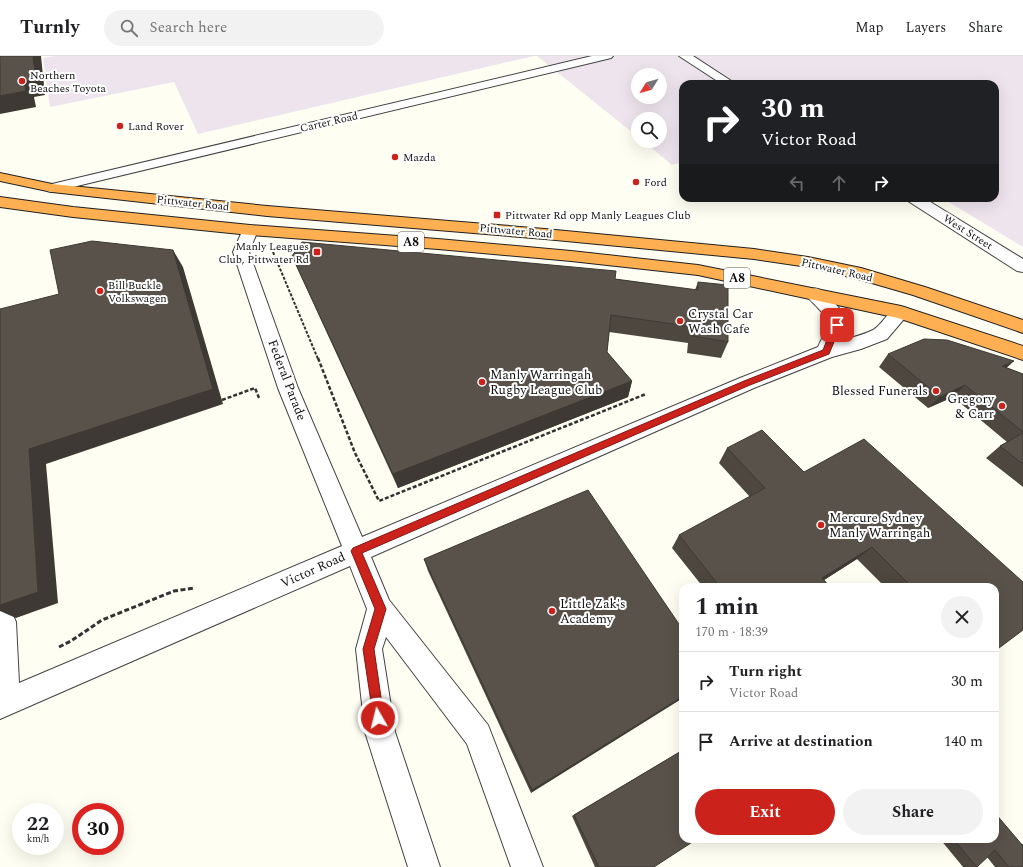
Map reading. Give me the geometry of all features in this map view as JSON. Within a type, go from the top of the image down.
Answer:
[{"type":"highway","name":"Pittwater Road","points":[[0,177],[52,188],[267,211],[545,234],[754,254],[808,262],[861,274],[919,291],[1023,327]]},
{"type":"highway","name":"Pittwater Road","points":[[0,202],[73,212],[250,230],[438,244],[690,269],[901,312],[1023,353]]},
{"type":"highway","name":"Federal Parade","points":[[250,230],[267,211]]},
{"type":"highway","points":[[861,274],[901,312]]},
{"type":"street","name":"Carter Road","points":[[52,188],[607,56]]},
{"type":"street","points":[[685,56],[724,80]]},
{"type":"street","name":"West Street","points":[[919,202],[1023,267]]},
{"type":"street","name":"Federal Parade","points":[[250,230],[242,252],[288,388],[380,609],[478,735],[527,867]]},
{"type":"street","points":[[814,294],[833,311],[837,318],[837,325],[826,352]]},
{"type":"street","name":"Victor Road","points":[[3,704],[747,383],[826,352],[854,344],[880,334],[901,312]]},
{"type":"street","points":[[380,609],[368,649],[380,732],[424,867]]},
{"type":"street","points":[[3,622],[3,704]]},
{"type":"path","points":[[272,248],[325,375],[355,453],[378,501],[646,394]]},
{"type":"path","points":[[222,400],[255,388],[259,398]]},
{"type":"path","points":[[52,650],[71,641],[102,620],[174,591],[195,588]]},
{"type":"shaded area","points":[[54,56],[534,56],[198,134],[174,82],[50,107],[43,58]]},
{"type":"shaded area","points":[[537,56],[1023,56],[1023,247],[949,202],[999,202],[999,80],[679,80],[679,163],[672,165],[651,148],[667,148],[667,112],[631,112],[631,131]]},
{"type":"building","points":[[0,56],[33,56],[36,79],[24,81],[26,91],[0,96]]},
{"type":"building","points":[[92,241],[173,250],[213,389],[29,449],[38,592],[0,605],[0,309],[59,294],[50,250]]},
{"type":"building","name":"Manly Warringah Rugby League Club","points":[[302,242],[616,271],[615,279],[698,290],[698,282],[728,285],[728,342],[693,336],[694,327],[611,315],[607,352],[632,381],[393,474],[292,256]]},
{"type":"building","points":[[924,339],[947,340],[1014,361],[1002,366],[1023,374],[1023,432],[965,385],[940,397],[888,354]]},
{"type":"building","name":"Mercure Sydney Manly Warringah","points":[[762,430],[804,472],[864,439],[1023,582],[1023,630],[999,648],[999,583],[908,583],[872,547],[822,578],[826,583],[717,583],[679,535],[765,488],[727,448]]},
{"type":"building","points":[[1023,433],[1023,464],[1000,446]]},
{"type":"building","name":"Little Zak's Academy","points":[[588,490],[679,624],[679,698],[532,790],[424,559]]},
{"type":"building","points":[[679,752],[679,843],[691,843],[654,867],[599,867],[574,815]]},
{"type":"building","points":[[999,818],[1023,846],[1023,867],[1009,867],[995,850],[977,867],[956,843],[999,843]]},
{"type":"place","name":"Northern Beaches Toyota","points":[[22,81]]},
{"type":"place","name":"Land Rover","points":[[120,126]]},
{"type":"place","name":"Mazda","points":[[395,157]]},
{"type":"place","name":"Ford","points":[[636,182]]},
{"type":"place","name":"Pittwater Rd opp Manly Leagues Club","points":[[497,215]]},
{"type":"place","name":"Manly Leagues Club, Pittwater Rd","points":[[317,252]]},
{"type":"place","name":"Bill Buckle Volkswagen","points":[[100,291]]},
{"type":"place","name":"Crystal Car Wash Cafe","points":[[680,321]]},
{"type":"place","name":"Manly Warringah Rugby League Club","points":[[482,382]]},
{"type":"place","name":"Blessed Funerals","points":[[936,391]]},
{"type":"place","name":"Gregory & Carr","points":[[1002,406]]},
{"type":"place","name":"Mercure Sydney Manly Warringah","points":[[821,525]]},
{"type":"place","name":"Little Zak's Academy","points":[[552,611]]},
{"type":"route","points":[[378,718],[368,649],[380,609],[356,551],[747,383],[826,352],[837,325]]}]
